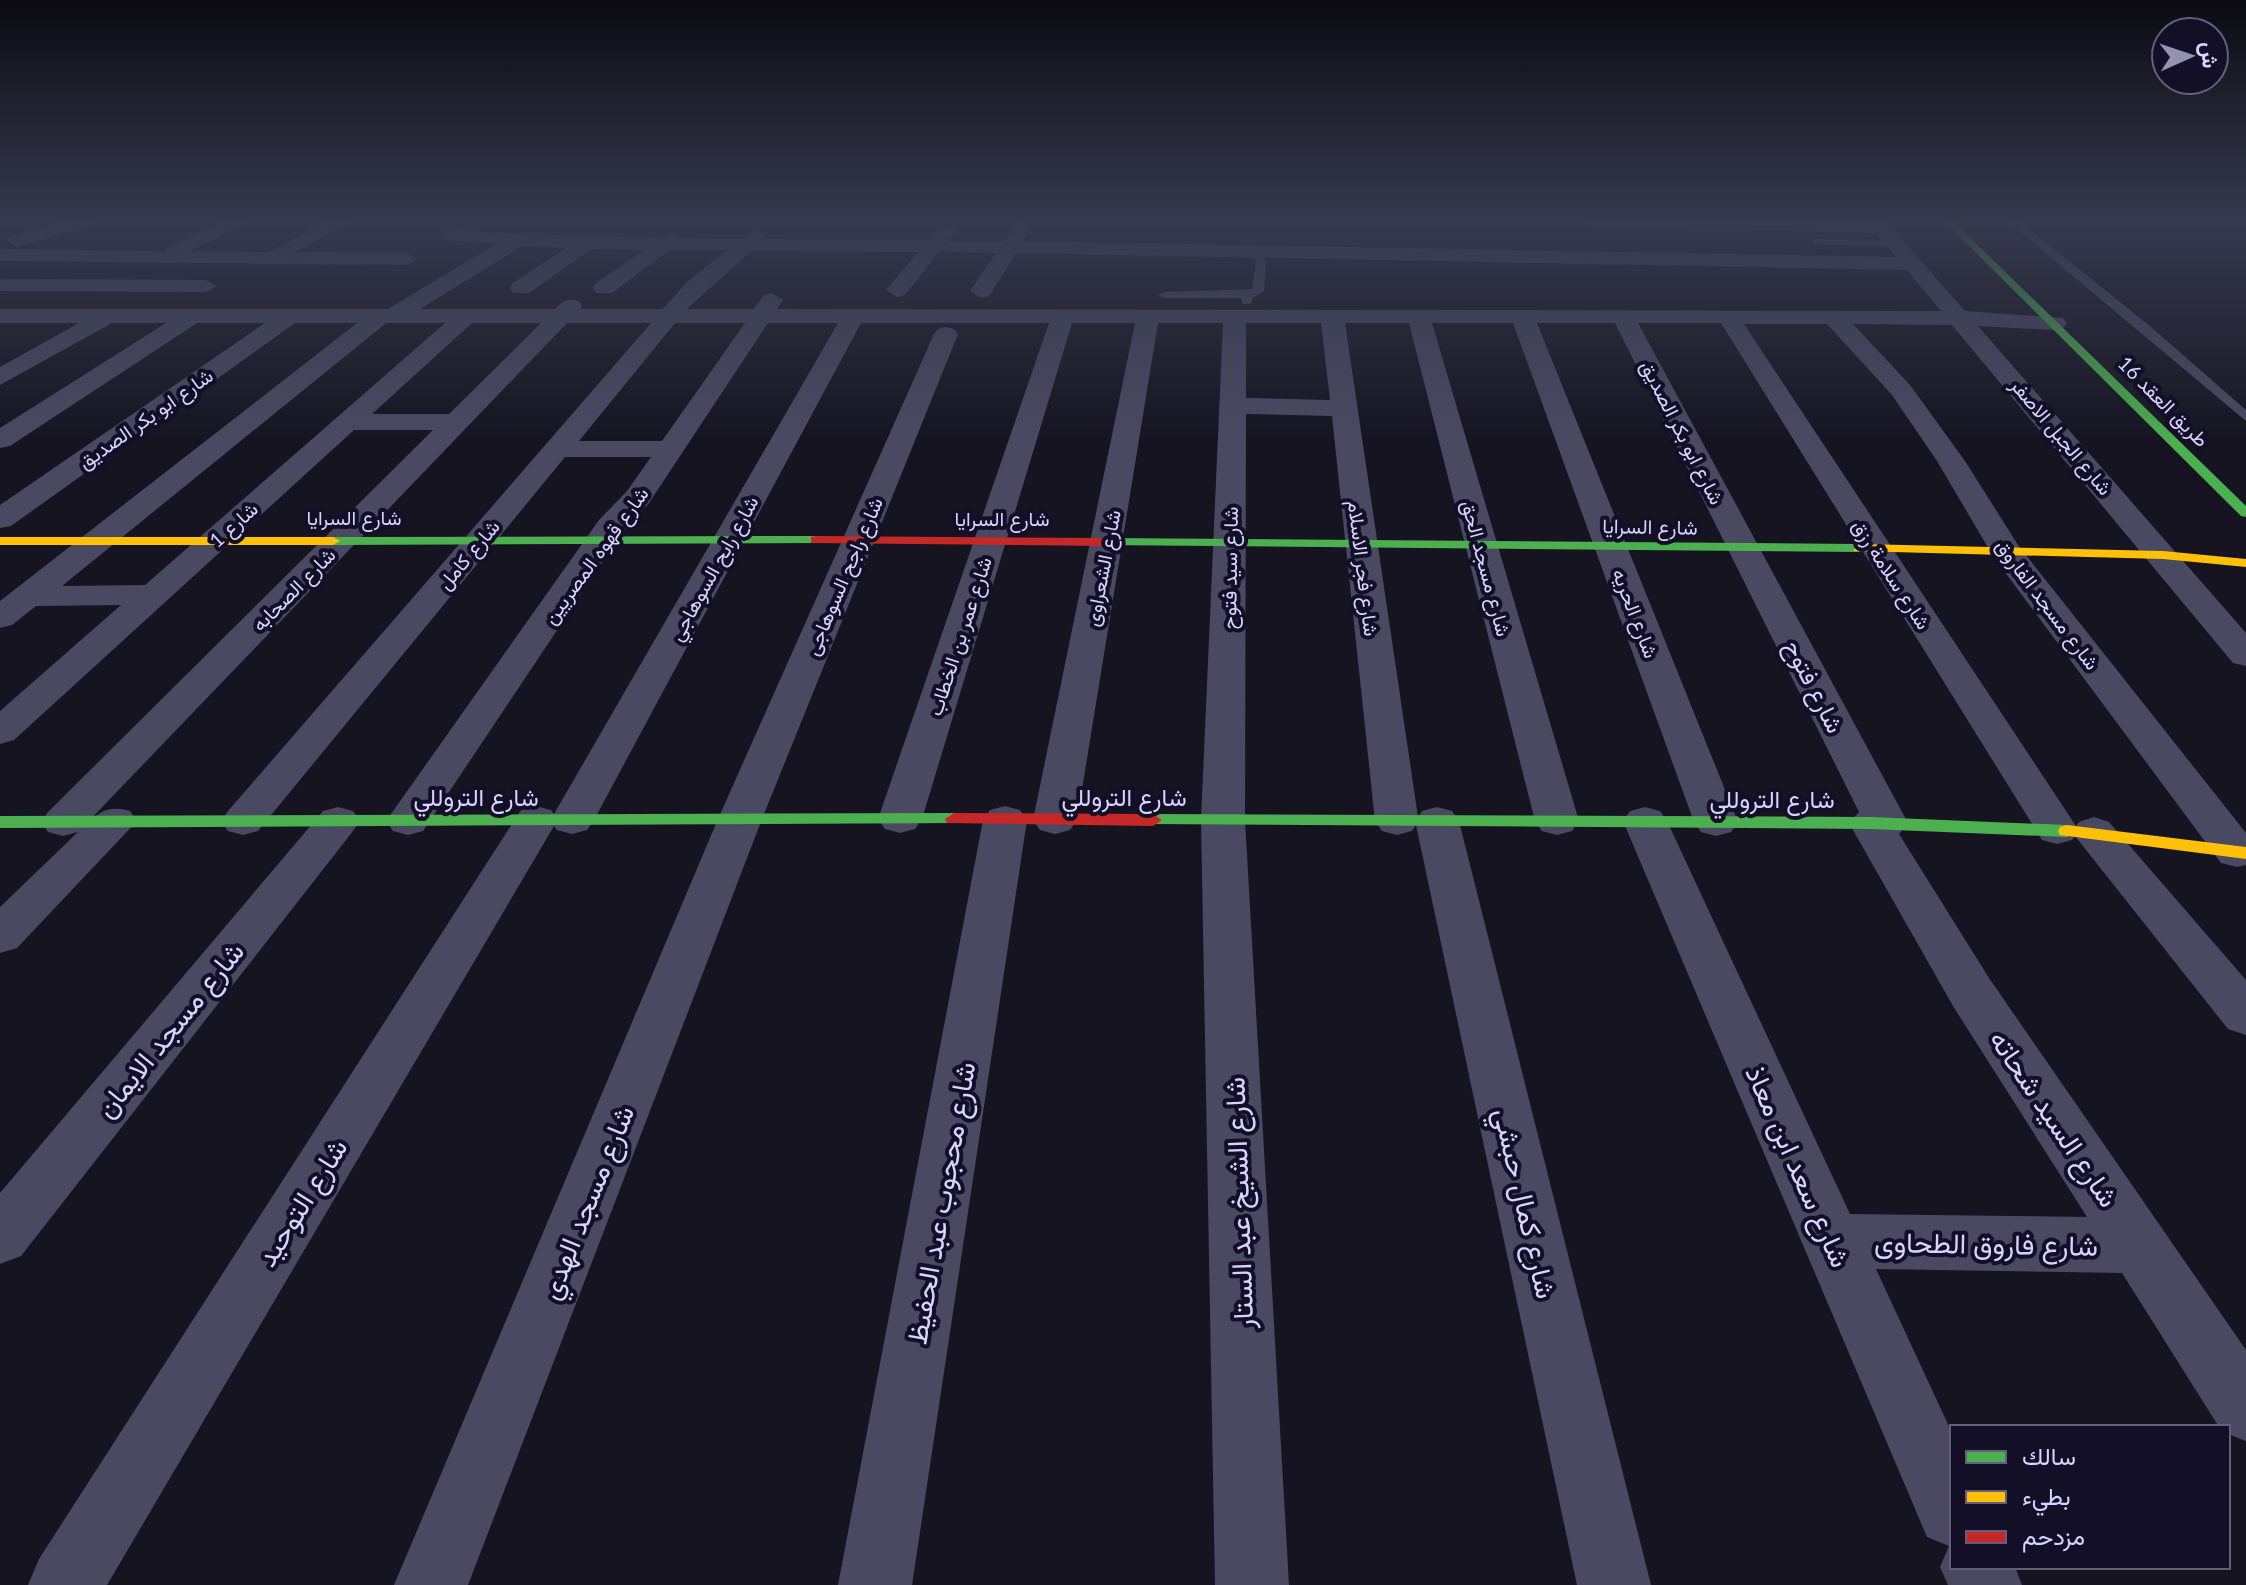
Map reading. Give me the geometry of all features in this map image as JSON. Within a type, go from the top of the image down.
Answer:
[{"type":"street","name":"شارع ابو بكر الصديق","points":[[0,519],[294,316],[341,294]]},
{"type":"street","points":[[0,618],[255,415],[386,316],[428,294]]},
{"type":"street","name":"شارع الصحابه","points":[[63,822],[561,317],[590,294]]},
{"type":"street","points":[[861,303],[886,294]]},
{"type":"street","name":"شارع الجبل الاصفر","points":[[1940,294],[2246,655]]},
{"type":"street","name":"طريق العقد 16","points":[[2034,294],[2064,320]]},
{"type":"street","name":"طريق العقد 16","points":[[2040,294],[2246,513]]},
{"type":"street","points":[[5,319],[107,316],[561,317],[687,295],[769,296],[1063,316],[1156,305],[1332,315],[1418,315],[1453,308],[1522,315],[2064,320]]},
{"type":"street","name":"شارع كامل","points":[[243,821],[687,295]]},
{"type":"street","name":"شارع قهوه المصريين","points":[[408,821],[610,527],[630,508],[671,449],[769,296]]},
{"type":"street","name":"شارع رابح السوهاجي","points":[[554,820],[728,540],[861,303]]},
{"type":"street","name":"شارع الشعراوى","points":[[1030,820],[1107,541],[1156,305]]},
{"type":"street","name":"شارع سيد فتوح","points":[[1223,820],[1233,406],[1245,308]]},
{"type":"street","name":"شارع فجر الاسلام","points":[[1332,315],[1361,544],[1417,821]]},
{"type":"street","name":"شارع مسجد الحق","points":[[1418,315],[1557,821]]},
{"type":"street","name":"شارع الحريه","points":[[1522,315],[1716,822]]},
{"type":"street","points":[[4,372],[107,316]]},
{"type":"street","points":[[0,440],[192,316]]},
{"type":"street","name":"شارع 1","points":[[0,732],[466,316]]},
{"type":"street","name":"شارع عمر بن الخطاب","points":[[900,819],[1063,316]]},
{"type":"street","name":"شارع ابو بكر الصديق","points":[[1623,316],[1744,549]]},
{"type":"street","name":"شارع سلامة رزق","points":[[1728,316],[1875,548],[2076,831],[2246,1015]]},
{"type":"street","name":"شارع مسجد الفاروق","points":[[1833,317],[1901,390],[1951,461],[2004,549],[2241,852]]},
{"type":"street","name":"شارع راجح السوهاجى","points":[[740,819],[946,334]]},
{"type":"street","points":[[4,372],[109,369]]},
{"type":"street","points":[[1233,406],[1344,408]]},
{"type":"street","points":[[149,415],[255,415]]},
{"type":"street","points":[[347,422],[457,422]]},
{"type":"street","points":[[557,449],[671,449]]},
{"type":"street","name":"شارع السرايا","points":[[0,541],[990,540],[2004,549],[2163,555],[2246,563]]},
{"type":"street","name":"شارع فتوح","points":[[1744,549],[1878,823]]},
{"type":"street","points":[[27,596],[153,595]]},
{"type":"street","name":"شارع مسجد الهدي","points":[[431,1585],[740,819]]},
{"type":"street","name":"شارع التروللي","points":[[0,822],[900,819],[1878,823],[2076,831],[2241,852]]},
{"type":"street","name":"شارع التوحيد","points":[[65,1585],[554,820]]},
{"type":"street","name":"شارع محجوب عبد الحفيظ","points":[[875,1585],[1030,820]]},
{"type":"street","name":"شارع الشيخ عبد الستار","points":[[1223,820],[1252,1585]]},
{"type":"street","points":[[0,936],[115,821]]},
{"type":"street","name":"شارع مسجد الايمان","points":[[0,1237],[338,821]]},
{"type":"street","name":"شارع كمال حبشي","points":[[1417,821],[1614,1585]]},
{"type":"street","name":"شارع سعد ابن معاذ","points":[[1645,821],[1950,1507]]},
{"type":"street","name":"شارع السيد شحاته","points":[[1878,823],[1971,992],[2246,1408]]},
{"type":"street","name":"شارع فاروق الطحاوى","points":[[1832,1241],[2141,1245]]},
{"type":"lane","points":[[1245,308],[1256,294]]},
{"type":"lane","points":[[2102,294],[2246,417]]},
{"type":"traffic: fast","points":[[2022,294],[2246,513]]},
{"type":"traffic: fast","points":[[333,541],[816,540]]},
{"type":"traffic: fast","points":[[1105,542],[1859,548]]},
{"type":"traffic: fast","points":[[0,822],[954,819]]},
{"type":"traffic: fast","points":[[1153,820],[1871,823],[2067,831]]},
{"type":"traffic: slow","points":[[0,541],[333,541]]},
{"type":"traffic: slow","points":[[1859,548],[2163,555],[2246,563]]},
{"type":"traffic: slow","points":[[2067,831],[2246,853]]},
{"type":"traffic: jam","points":[[816,540],[1105,542]]},
{"type":"traffic: jam","points":[[954,819],[1153,820]]}]
